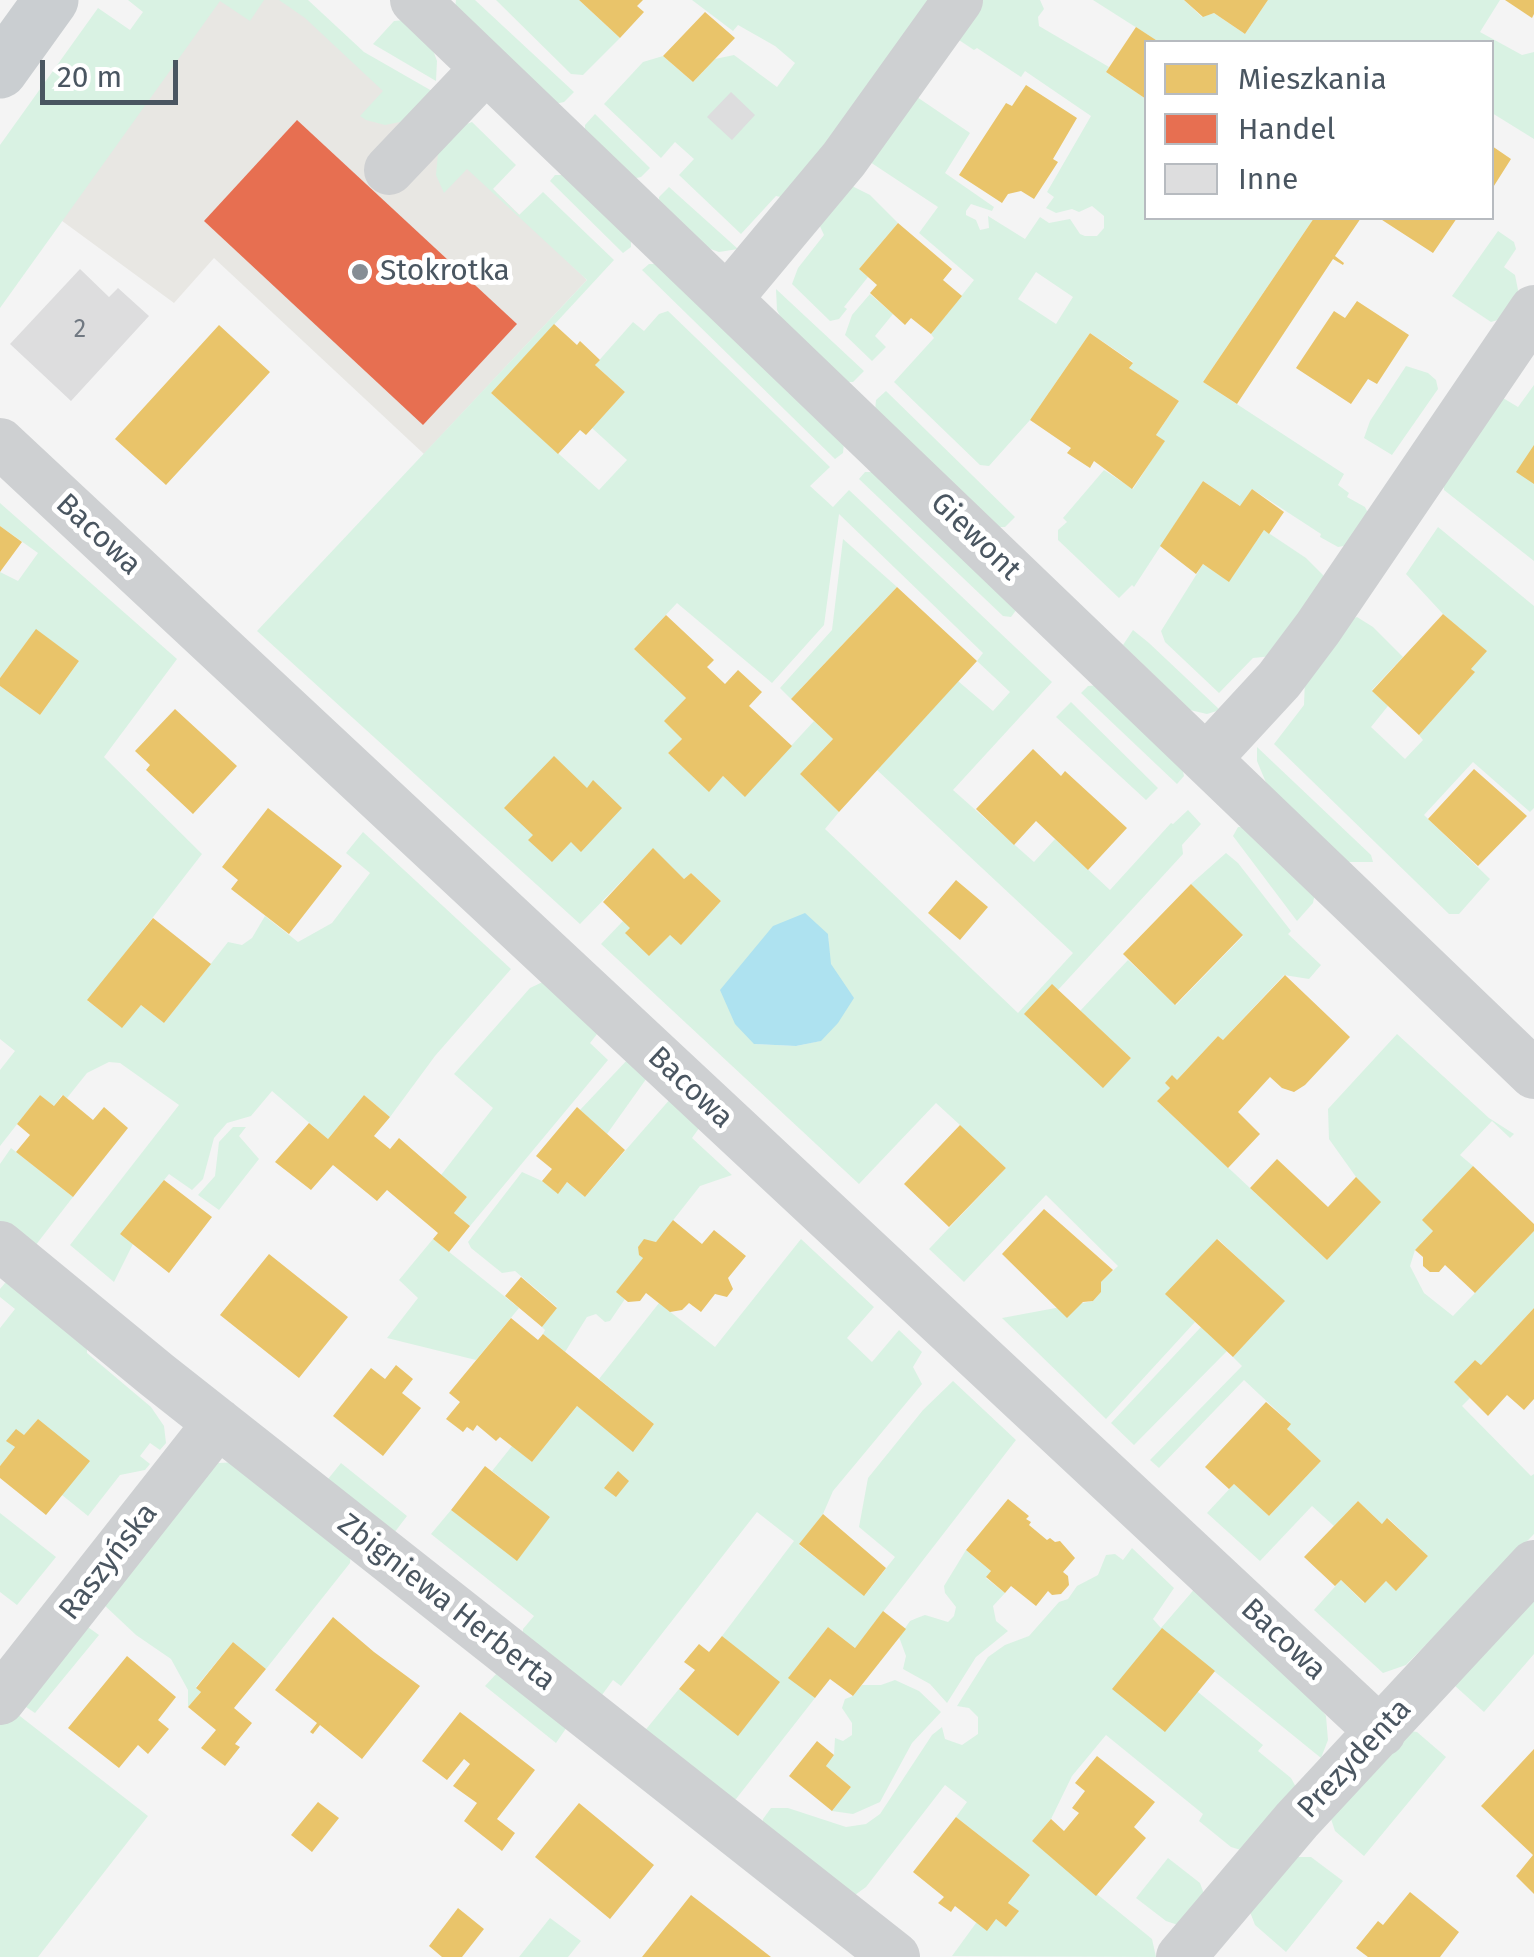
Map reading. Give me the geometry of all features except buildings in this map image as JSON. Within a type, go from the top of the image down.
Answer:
[{"type":"main road","points":[[0,71],[51,0]]},
{"type":"street","name":"Giewont","points":[[416,0],[1534,1074]]},
{"type":"street","points":[[727,299],[844,158],[958,0]]},
{"type":"street","points":[[390,170],[486,68]]},
{"type":"street","points":[[1206,759],[1267,694],[1318,628],[1534,310]]},
{"type":"street","name":"Bacowa","points":[[0,443],[1381,1732]]},
{"type":"street","name":"Zbigniewa Herberta","points":[[0,1246],[895,1957]]},
{"type":"street","name":"Raszyńska","points":[[0,1700],[218,1423]]},
{"type":"street","name":"Prezydenta","points":[[1181,1957],[1297,1820],[1534,1565]]},
{"type":"shaded area","points":[[188,0],[297,0],[587,280],[424,454],[214,258],[174,303],[39,204]]},
{"type":"green space","points":[[128,0],[264,0],[250,21],[220,1],[0,308],[0,145],[98,8],[130,30],[143,12]]},
{"type":"green space","points":[[279,0],[308,0],[364,52],[432,91],[405,121],[385,125],[366,120],[360,116],[383,91],[305,18]]},
{"type":"green space","points":[[456,0],[475,0],[574,92],[564,102],[555,104],[455,8]]},
{"type":"green space","points":[[496,0],[579,0],[620,38],[583,75],[571,74]]},
{"type":"green space","points":[[692,0],[935,0],[790,199],[776,196],[741,234],[679,175],[694,159],[675,142],[661,158],[604,104],[643,62],[663,56],[693,82],[715,59],[734,55],[777,87],[795,63],[775,46],[738,25],[733,31]]},
{"type":"green space","points":[[983,0],[1040,0],[1044,9],[1038,17],[1039,26],[1109,67],[1106,72],[1144,98],[1144,220],[1313,220],[1203,382],[1344,474],[1338,485],[1369,515],[1349,545],[1338,547],[1320,537],[1321,534],[1252,489],[1242,507],[1203,481],[1134,587],[1119,598],[1058,540],[1058,530],[1067,522],[1063,518],[1104,470],[1133,489],[1164,441],[1156,435],[1179,401],[1129,368],[1133,362],[1090,333],[1030,420],[989,466],[980,465],[894,382],[934,338],[931,334],[974,280],[919,233],[938,207],[864,158],[914,95],[970,133],[945,173],[994,207],[992,211],[971,204],[966,211],[980,230],[989,228],[988,216],[1025,239],[1040,217],[1049,223],[1070,219],[1085,236],[1097,236],[1104,228],[1104,216],[1092,206],[1079,212],[1072,209],[1056,213],[1046,208],[1054,197],[1047,192],[1091,116],[1025,71],[1021,77],[977,48],[974,50],[956,38]],"holes":[[[1036,272],[1073,297],[1056,324],[1018,299]]]},
{"type":"green space","points":[[1093,0],[1184,0],[1202,17],[1214,13],[1245,34],[1268,0],[1500,0],[1480,32],[1522,55],[1534,52],[1534,139],[1494,114],[1494,40],[1156,40]]},
{"type":"green space","points":[[405,20],[433,50],[436,81],[373,44],[394,21]]},
{"type":"green space","points":[[595,114],[650,168],[641,177],[632,179],[585,135],[585,125]]},
{"type":"green space","points":[[472,122],[516,165],[493,189],[519,215],[543,192],[614,260],[491,393],[599,490],[627,460],[592,428],[625,392],[595,365],[633,322],[644,331],[659,314],[668,311],[830,467],[810,486],[833,507],[849,490],[1052,682],[953,790],[1034,862],[1055,839],[1110,890],[1171,823],[1188,810],[1201,824],[1182,845],[1183,854],[1058,990],[1052,985],[1103,1087],[1131,1058],[1080,1011],[1128,960],[1176,1005],[1243,936],[1191,884],[1226,853],[1291,931],[1288,934],[1321,965],[1309,979],[1284,975],[1223,1040],[1218,1036],[1177,1080],[1165,1083],[1170,1088],[1158,1102],[1327,1260],[1356,1177],[1329,1139],[1328,1109],[1397,1034],[1489,1118],[1514,1134],[1510,1138],[1492,1121],[1460,1155],[1473,1166],[1423,1220],[1433,1231],[1415,1250],[1410,1266],[1424,1293],[1453,1316],[1534,1231],[1534,1308],[1481,1365],[1475,1360],[1454,1382],[1470,1398],[1462,1406],[1531,1476],[1534,1474],[1534,1534],[1406,1665],[1383,1673],[1314,1610],[1341,1580],[1364,1603],[1386,1581],[1396,1590],[1428,1556],[1388,1518],[1382,1524],[1358,1501],[1334,1526],[1312,1506],[1260,1561],[1207,1513],[1234,1484],[1269,1516],[1321,1461],[1287,1429],[1290,1423],[1244,1380],[1159,1468],[1150,1460],[1242,1366],[1233,1357],[1284,1302],[1218,1239],[1166,1294],[1195,1322],[1106,1419],[1002,1318],[1093,1301],[1101,1292],[1101,1282],[1118,1266],[1046,1195],[964,1282],[929,1249],[1006,1168],[960,1125],[936,1103],[859,1184],[601,944],[623,921],[670,935],[681,944],[721,901],[691,873],[684,879],[653,849],[580,924],[257,631],[587,280],[467,169],[444,193],[436,175],[438,153],[461,126]],"holes":[[[839,514],[983,653],[977,661],[1010,692],[993,711],[958,681],[877,770],[1073,953],[1018,1013],[825,829],[839,812],[800,774],[833,739],[814,721],[745,796],[723,776],[709,791],[668,753],[682,739],[665,721],[686,698],[634,649],[677,603],[772,683],[824,625]],[[828,934],[830,964],[820,1041],[796,1046],[754,1044]]]},
{"type":"green space","points":[[555,175],[566,175],[631,238],[631,247],[623,253],[550,181]]},
{"type":"green space","points":[[852,186],[870,195],[898,223],[859,269],[868,277],[844,307],[847,309],[839,319],[830,321],[792,284],[798,268],[824,235],[818,222]]},
{"type":"green space","points":[[669,187],[738,249],[719,252],[702,246],[659,205],[659,197]]},
{"type":"green space","points":[[1498,231],[1514,242],[1516,249],[1504,267],[1515,275],[1519,295],[1501,319],[1491,322],[1452,296]]},
{"type":"green space","points":[[649,264],[659,264],[844,443],[843,453],[835,459],[642,270]]},
{"type":"green space","points":[[776,289],[864,371],[853,382],[844,382],[782,320],[777,310]]},
{"type":"green space","points":[[870,294],[893,314],[875,336],[886,347],[872,361],[845,335],[852,315]]},
{"type":"green space","points":[[1406,366],[1428,373],[1436,380],[1438,389],[1392,455],[1364,438],[1370,421]]},
{"type":"green space","points":[[1534,385],[1534,561],[1444,490],[1443,480],[1503,398],[1518,407]]},
{"type":"green space","points":[[886,391],[1015,517],[1005,527],[995,527],[875,411],[876,400]]},
{"type":"green space","points":[[865,472],[876,472],[1017,609],[1011,617],[1003,616],[859,479]]},
{"type":"green space","points":[[0,503],[177,659],[104,757],[202,854],[88,1001],[121,1027],[141,1005],[164,1023],[228,942],[242,945],[252,938],[265,916],[298,942],[332,923],[370,873],[346,853],[363,832],[511,969],[435,1056],[390,1117],[364,1095],[328,1139],[272,1091],[251,1116],[227,1123],[214,1138],[203,1179],[192,1190],[169,1174],[120,1234],[133,1244],[114,1282],[70,1245],[179,1105],[120,1063],[109,1062],[87,1073],[67,1098],[62,1095],[54,1106],[40,1095],[0,1146],[0,1070],[15,1051],[0,1039],[0,686],[40,715],[79,661],[36,630],[0,678],[0,572],[18,581],[38,553],[0,526]]},
{"type":"green space","points":[[1438,527],[1534,606],[1534,808],[1530,812],[1473,762],[1424,815],[1490,879],[1459,914],[1449,914],[1274,744],[1304,705],[1305,679],[1349,620],[1357,617],[1403,657],[1372,690],[1388,706],[1371,727],[1405,759],[1423,740],[1419,735],[1474,673],[1471,669],[1486,651],[1443,614],[1406,574]]},
{"type":"green space","points":[[1264,530],[1306,558],[1326,583],[1273,656],[1253,658],[1219,693],[1165,642],[1161,631],[1203,564],[1229,581]]},
{"type":"green space","points":[[843,539],[897,587],[791,699],[780,688],[832,630]]},
{"type":"green space","points":[[1133,630],[1220,710],[1207,714],[1190,710],[1123,645]]},
{"type":"green space","points":[[1099,685],[1182,767],[1184,776],[1177,784],[1081,693],[1088,686]]},
{"type":"green space","points":[[1071,702],[1158,788],[1146,800],[1056,717]]},
{"type":"green space","points":[[1257,747],[1371,855],[1373,862],[1343,862],[1267,785],[1257,761]]},
{"type":"green space","points":[[1238,827],[1246,827],[1315,893],[1313,903],[1297,921],[1233,836]]},
{"type":"green space","points":[[549,979],[601,1029],[590,1043],[608,1060],[470,1226],[454,1213],[467,1197],[441,1175],[493,1108],[454,1074],[530,988]]},
{"type":"green space","points":[[629,1058],[649,1075],[607,1134],[580,1110]]},
{"type":"green space","points":[[671,1098],[702,1124],[692,1138],[732,1175],[700,1186],[656,1242],[644,1240],[638,1247],[643,1258],[617,1292],[625,1299],[610,1321],[605,1322],[596,1314],[587,1317],[565,1352],[543,1334],[542,1327],[557,1307],[515,1271],[502,1273],[468,1242],[522,1172],[558,1193],[567,1182],[585,1197]]},
{"type":"green space","points":[[233,1127],[246,1127],[239,1136],[259,1159],[219,1210],[198,1195],[215,1176],[219,1142]]},
{"type":"green space","points":[[11,1148],[73,1197],[35,1246],[0,1227],[0,1164]]},
{"type":"green space","points":[[433,1239],[519,1308],[476,1360],[387,1338],[418,1298],[399,1280]]},
{"type":"green space","points":[[801,1239],[874,1307],[847,1338],[872,1362],[899,1330],[922,1352],[913,1367],[922,1384],[833,1491],[823,1514],[799,1545],[865,1595],[895,1557],[859,1527],[868,1478],[923,1410],[953,1381],[1016,1440],[855,1648],[828,1627],[789,1677],[815,1698],[736,1799],[727,1799],[643,1733],[679,1689],[738,1735],[779,1683],[722,1636],[794,1541],[757,1512],[621,1686],[613,1680],[599,1699],[523,1639],[523,1629],[534,1616],[431,1534],[451,1510],[517,1560],[550,1517],[492,1471],[512,1446],[532,1462],[577,1406],[634,1451],[654,1424],[599,1379],[659,1303],[715,1347]]},
{"type":"green space","points":[[14,1281],[87,1344],[87,1353],[151,1407],[164,1426],[166,1443],[160,1450],[150,1443],[140,1456],[150,1464],[145,1470],[120,1475],[88,1516],[62,1495],[38,1419],[24,1435],[7,1441],[15,1447],[0,1466],[0,1328],[15,1309],[0,1297],[0,1289]]},
{"type":"green space","points":[[1201,1327],[1227,1351],[1134,1445],[1111,1423]]},
{"type":"green space","points":[[240,1462],[351,1552],[350,1563],[266,1669],[233,1642],[196,1687],[201,1692],[188,1707],[188,1690],[171,1659],[136,1635],[102,1603],[218,1463]]},
{"type":"green space","points":[[341,1463],[407,1516],[391,1537],[324,1484]]},
{"type":"green space","points":[[0,1513],[56,1557],[17,1605],[0,1592]]},
{"type":"green space","points":[[1132,1548],[1174,1588],[1153,1619],[1161,1628],[1197,1586],[1301,1681],[1326,1716],[1328,1740],[1321,1758],[1162,1629],[1198,1692],[1263,1745],[1258,1751],[1291,1778],[1297,1789],[1244,1851],[1231,1847],[1199,1821],[1203,1814],[1106,1735],[1072,1776],[1051,1819],[1032,1841],[1152,1939],[1156,1957],[952,1956],[976,1923],[996,1919],[1006,1927],[1018,1911],[1008,1903],[1030,1875],[956,1817],[967,1802],[945,1785],[866,1887],[855,1895],[762,1830],[763,1819],[771,1808],[788,1808],[846,1827],[866,1824],[880,1814],[932,1735],[942,1727],[945,1739],[962,1745],[978,1734],[978,1717],[969,1708],[957,1706],[988,1657],[1029,1636],[1077,1586],[1098,1575],[1106,1555],[1115,1554],[1123,1560]]},
{"type":"green space","points":[[966,1550],[991,1571],[986,1578],[1005,1593],[993,1606],[996,1621],[1008,1631],[976,1657],[947,1703],[930,1684],[903,1669],[906,1656],[899,1637],[910,1621],[917,1618],[925,1615],[948,1622],[954,1616],[956,1607],[944,1586]]},
{"type":"green space","points":[[1534,1598],[1534,1654],[1484,1712],[1454,1685]]},
{"type":"green space","points":[[85,1625],[99,1635],[35,1713],[23,1705]]},
{"type":"green space","points":[[497,1673],[567,1727],[556,1743],[485,1686]]},
{"type":"green space","points":[[895,1680],[919,1691],[941,1712],[912,1743],[880,1802],[853,1814],[832,1811],[851,1787],[826,1766],[834,1755],[835,1738],[843,1741],[852,1735],[852,1723],[842,1708],[845,1699],[862,1685]]},
{"type":"green space","points":[[16,1713],[148,1816],[38,1957],[0,1957],[0,1724]]},
{"type":"green space","points":[[1403,1730],[1417,1732],[1446,1757],[1364,1856],[1335,1831],[1330,1816]]},
{"type":"green space","points":[[1296,1857],[1311,1857],[1343,1881],[1286,1952],[1255,1925],[1250,1912]]},
{"type":"green space","points":[[1168,1858],[1200,1883],[1204,1894],[1178,1925],[1166,1921],[1136,1898]]},
{"type":"green space","points":[[550,1918],[581,1941],[568,1957],[519,1957]]},
{"type":"water","points":[[805,913],[828,934],[831,964],[854,998],[821,1041],[796,1046],[754,1044],[735,1024],[720,990],[773,926]]},
{"type":"place","name":"Stokrotka","points":[[360,272]]}]
